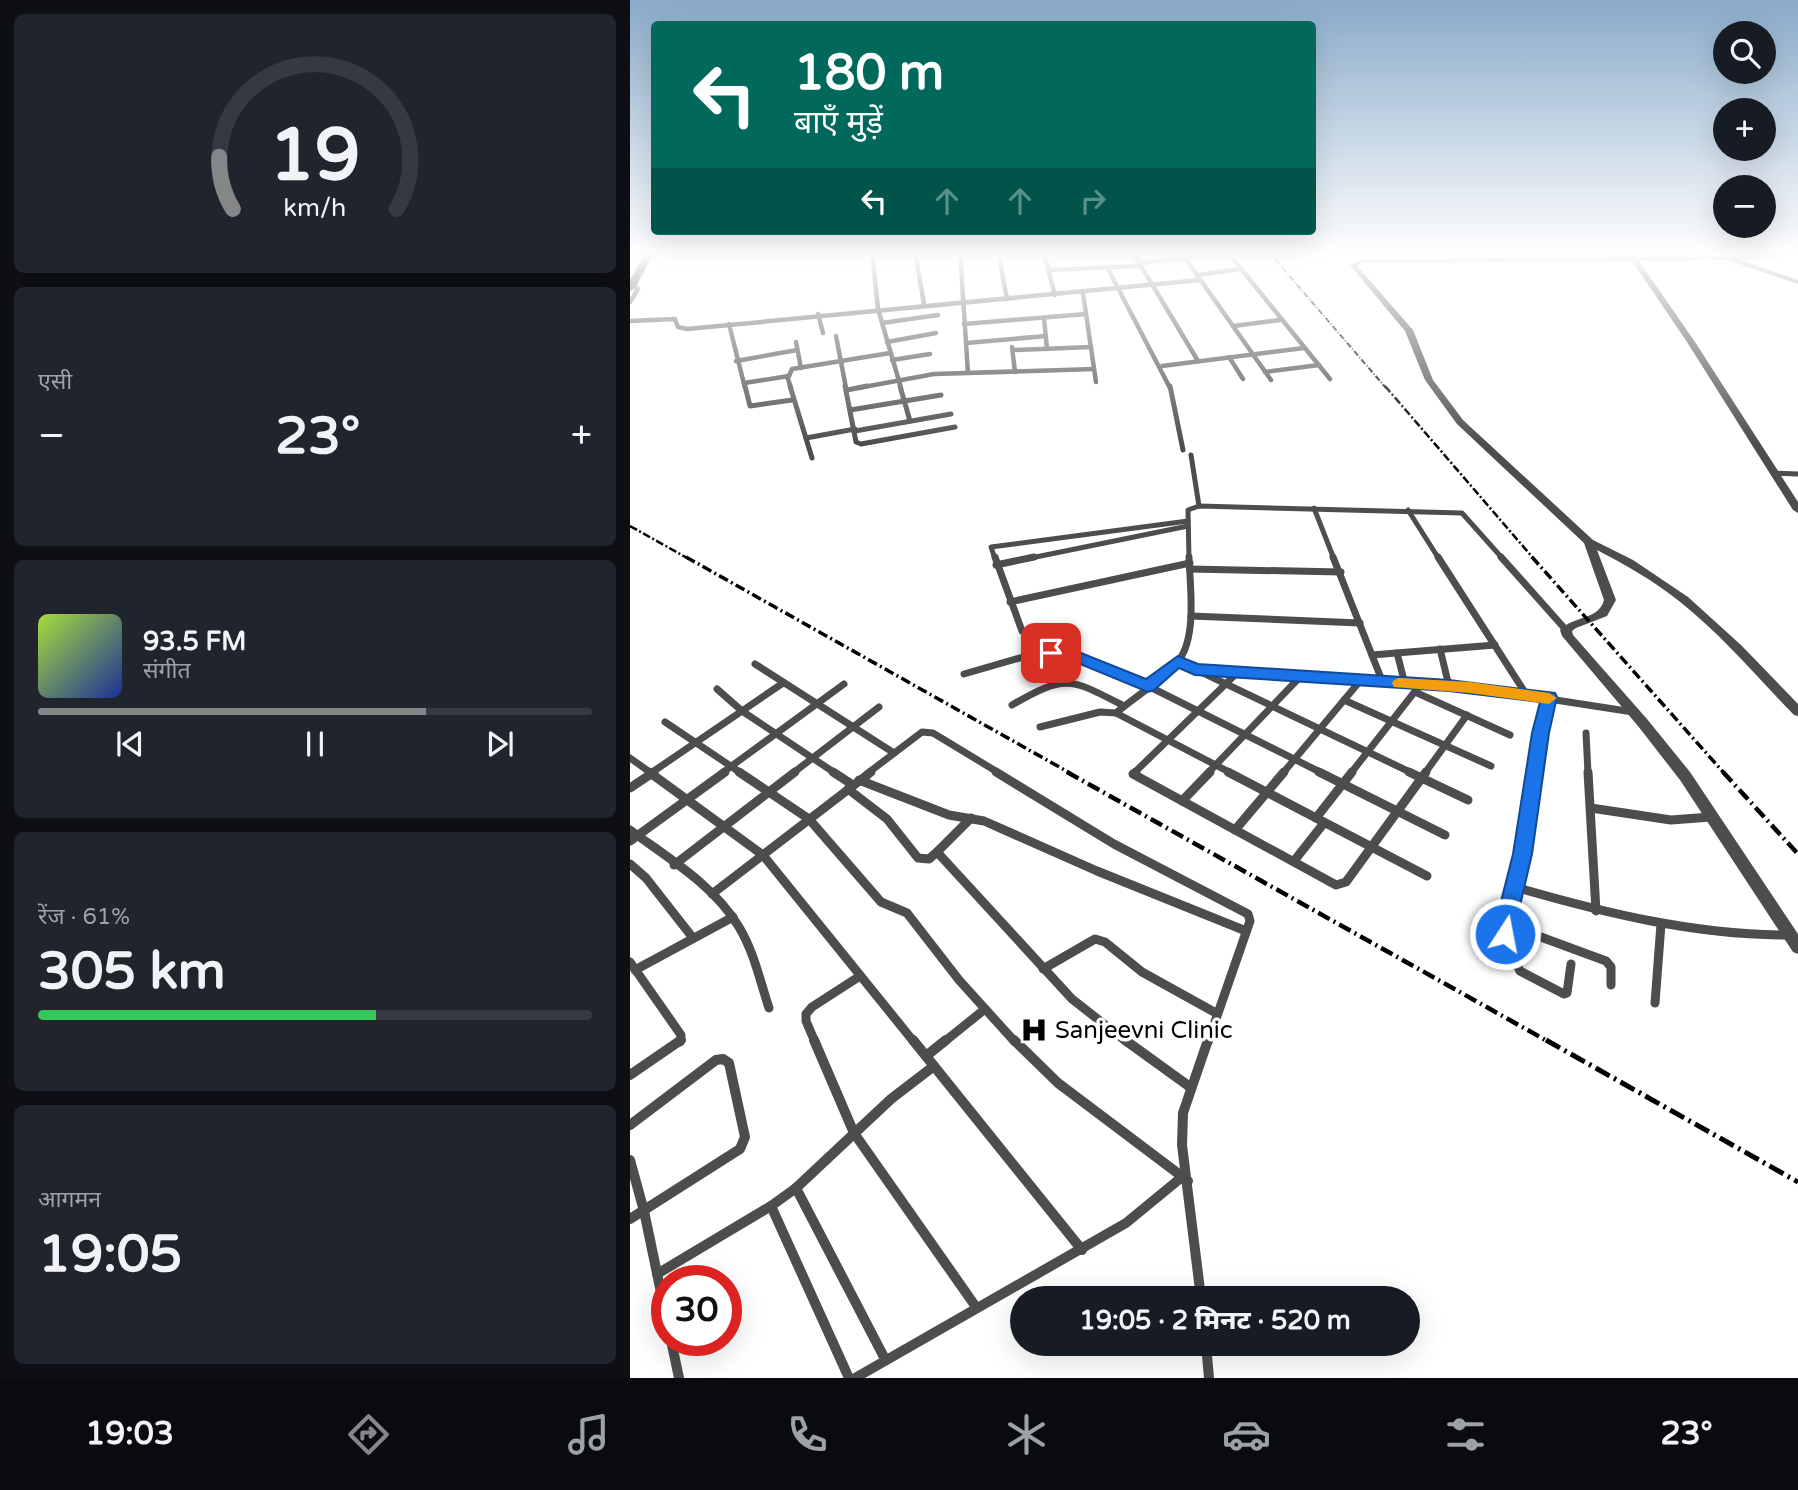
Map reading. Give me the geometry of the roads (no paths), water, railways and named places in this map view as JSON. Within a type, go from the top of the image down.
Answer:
[{"type":"street","points":[[630,321],[675,319],[678,327],[687,329],[806,315]]},
{"type":"street","points":[[817,315],[823,334]]},
{"type":"street","points":[[880,315],[902,401],[910,421]]},
{"type":"street","points":[[882,323],[936,315]]},
{"type":"street","points":[[964,315],[968,373]]},
{"type":"street","points":[[964,324],[1072,315]]},
{"type":"street","points":[[1086,315],[1096,382]]},
{"type":"street","points":[[1133,315],[1161,366],[1172,394],[1183,450]]},
{"type":"street","points":[[1169,315],[1198,361]]},
{"type":"street","points":[[1225,315],[1271,380]]},
{"type":"street","points":[[1276,315],[1330,379]]},
{"type":"street","points":[[1396,315],[1409,330],[1429,380],[1461,422],[1590,542],[1629,562],[1684,599],[1737,648],[1798,712]]},
{"type":"street","points":[[1672,315],[1798,510]]},
{"type":"street","points":[[1044,318],[1047,349]]},
{"type":"street","points":[[1233,326],[1280,320]]},
{"type":"street","points":[[729,324],[736,360],[752,407],[792,400]]},
{"type":"street","points":[[887,342],[936,333]]},
{"type":"street","points":[[836,337],[856,442],[861,444],[955,427]]},
{"type":"street","points":[[966,343],[1046,337]]},
{"type":"street","points":[[1012,339],[1015,372]]},
{"type":"street","points":[[796,342],[801,368]]},
{"type":"street","points":[[1013,351],[1091,347]]},
{"type":"street","points":[[1161,366],[1304,348]]},
{"type":"street","points":[[736,360],[797,351]]},
{"type":"street","points":[[744,383],[790,376],[790,370],[841,361],[930,354]]},
{"type":"street","points":[[1229,357],[1243,379]]},
{"type":"street","points":[[1265,372],[1318,365]]},
{"type":"street","points":[[847,390],[934,374],[1094,369]]},
{"type":"street","points":[[787,376],[792,400],[813,458]]},
{"type":"street","points":[[850,411],[942,395]]},
{"type":"street","points":[[806,438],[951,414]]},
{"type":"street","points":[[1191,455],[1199,506]]},
{"type":"street","points":[[1774,473],[1798,474]]},
{"type":"street","points":[[1116,713],[1178,661],[1185,649],[1191,616],[1188,510],[1199,506],[1408,510],[1466,516],[1634,712],[1713,817],[1798,947]]},
{"type":"street","points":[[1314,508],[1383,683]]},
{"type":"street","points":[[1408,510],[1460,596],[1496,645],[1526,694]]},
{"type":"street","points":[[996,565],[1188,523]]},
{"type":"street","points":[[1022,631],[990,550],[994,545],[1188,523]]},
{"type":"street","points":[[1566,630],[1570,625],[1597,619],[1609,606],[1610,600],[1590,542]]},
{"type":"street","points":[[1010,602],[1190,566],[1341,572]]},
{"type":"street","points":[[1191,616],[1360,623]]},
{"type":"street","points":[[1372,655],[1496,645]]},
{"type":"street","points":[[1440,649],[1449,686]]},
{"type":"street","points":[[1397,653],[1405,684]]},
{"type":"street","points":[[964,674],[1030,655],[1064,654],[1148,686],[1445,835]]},
{"type":"street","points":[[1178,661],[1468,800]]},
{"type":"street","points":[[755,664],[894,753]]},
{"type":"street","points":[[1195,669],[1405,684],[1510,735]]},
{"type":"street","points":[[1238,672],[1133,774],[1336,885],[1342,885],[1467,715]]},
{"type":"street","points":[[1182,801],[1300,677]]},
{"type":"street","points":[[1013,705],[1049,684],[1068,680],[1124,706]]},
{"type":"street","points":[[1236,830],[1360,681]]},
{"type":"street","points":[[630,788],[783,683]]},
{"type":"street","points":[[769,1008],[748,946],[733,917],[712,894],[632,836],[844,684]]},
{"type":"street","points":[[1315,818],[1418,688],[1449,686],[1526,694],[1634,712]]},
{"type":"street","points":[[717,689],[742,711],[853,785],[887,819],[918,858],[929,859],[971,818]]},
{"type":"street","points":[[1521,944],[1508,937],[1504,929],[1515,887],[1549,697]]},
{"type":"street","points":[[1344,700],[1491,766]]},
{"type":"street","points":[[674,865],[879,707]]},
{"type":"street","points":[[1040,727],[1100,712],[1116,713],[1427,876]]},
{"type":"street","points":[[665,722],[809,819],[881,902],[907,913],[959,980],[1058,1083],[1185,1179]]},
{"type":"street","points":[[712,894],[922,732],[933,733],[1114,844],[1242,909],[1248,914],[1250,921],[1183,1113],[1185,1179],[1199,1286]]},
{"type":"street","points":[[1586,733],[1597,911]]},
{"type":"street","points":[[630,758],[763,855],[1082,1250]]},
{"type":"street","points":[[853,785],[949,815],[971,818],[1246,931]]},
{"type":"street","points":[[1591,808],[1671,820],[1713,817]]},
{"type":"street","points":[[1294,861],[1324,822]]},
{"type":"street","points":[[937,852],[1043,969],[1108,1029],[1190,1087]]},
{"type":"street","points":[[630,864],[646,878],[694,938]]},
{"type":"street","points":[[1515,887],[1597,911],[1661,924],[1730,935],[1790,935]]},
{"type":"street","points":[[630,1075],[681,1041],[681,1035],[633,966],[733,917]]},
{"type":"street","points":[[1655,1003],[1661,924]]},
{"type":"street","points":[[1571,964],[1567,993],[1560,993],[1518,968],[1522,935],[1530,933],[1606,961],[1611,967],[1611,985]]},
{"type":"street","points":[[1043,969],[1095,939],[1105,942],[1142,972],[1216,1013]]},
{"type":"street","points":[[860,976],[812,1007],[806,1014],[806,1021],[854,1133],[976,1307]]},
{"type":"street","points":[[926,1056],[985,1009]]},
{"type":"street","points":[[630,1125],[716,1060],[723,1059],[729,1063],[744,1143],[740,1149],[630,1219]]},
{"type":"street","points":[[672,1265],[796,1188],[854,1133],[934,1066]]},
{"type":"street","points":[[630,1160],[655,1265]]},
{"type":"street","points":[[856,1378],[976,1307],[1082,1250],[1126,1223],[1185,1179]]},
{"type":"street","points":[[796,1188],[885,1359]]},
{"type":"street","points":[[771,1206],[849,1378]]},
{"type":"street","points":[[674,1356],[679,1378]]},
{"type":"street","points":[[1207,1356],[1209,1378]]},
{"type":"railway","points":[[1323,315],[1386,388]]},
{"type":"railway","points":[[1385,386],[1534,559]]},
{"type":"railway","points":[[630,526],[689,559]]},
{"type":"railway","points":[[686,557],[1070,773]]},
{"type":"railway","points":[[1532,557],[1724,773]]},
{"type":"railway","points":[[1067,772],[1549,1042]]},
{"type":"railway","points":[[1723,772],[1798,854]]},
{"type":"railway","points":[[1546,1040],[1798,1182]]},
{"type":"place","name":"Sanjeevni Clinic","points":[[1034,1030]]}]
